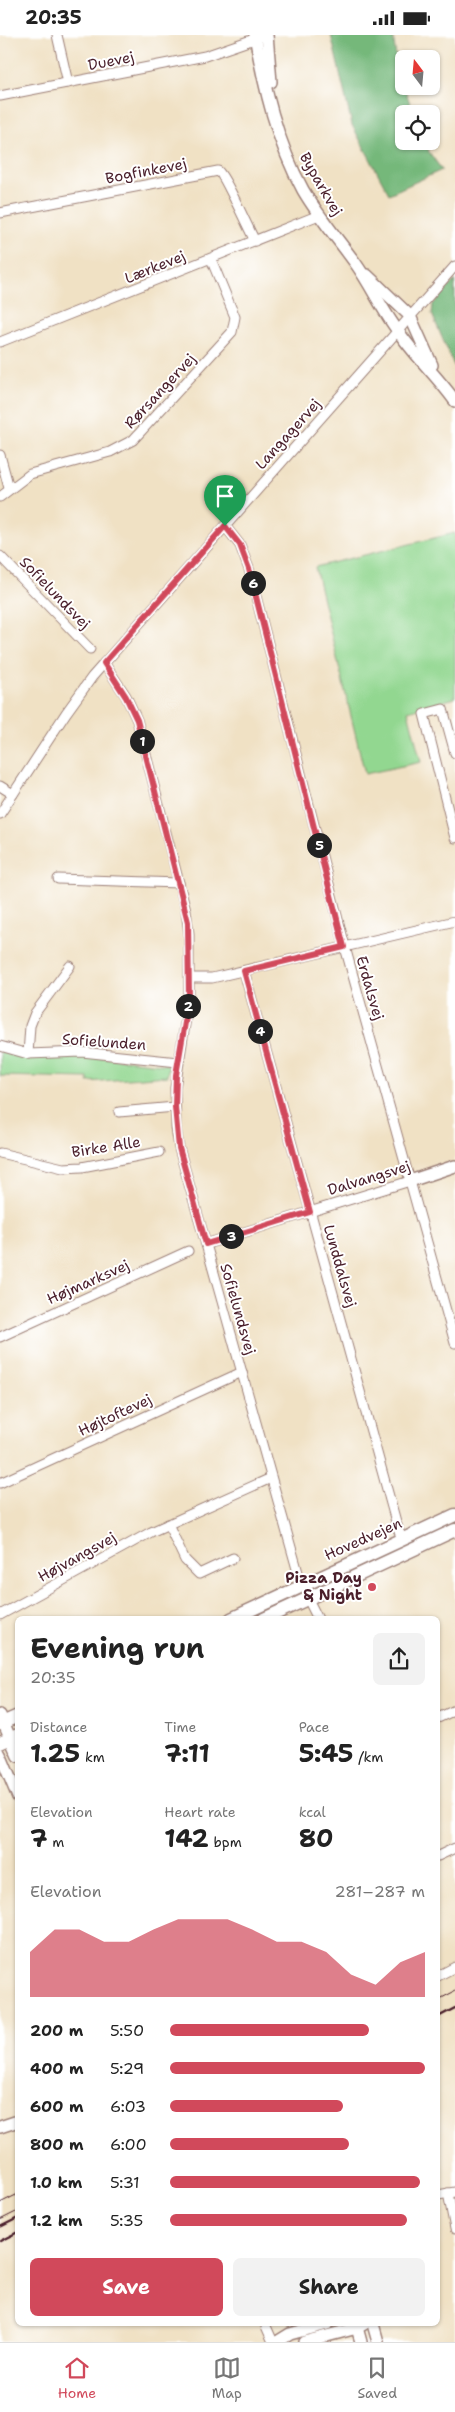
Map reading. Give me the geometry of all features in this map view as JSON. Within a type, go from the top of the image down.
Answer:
[{"type":"main road","name":"Hovedvejen","points":[[237,1616],[455,1515]]},
{"type":"main road","name":"Hovedvejen","points":[[271,1616],[455,1530]]},
{"type":"main road","points":[[308,1599],[312,1588],[351,1569],[389,1545]]},
{"type":"main road","points":[[1,1721],[15,1717]]},
{"type":"street","points":[[57,35],[68,83]]},
{"type":"street","name":"Duevej","points":[[0,96],[205,56],[260,36]]},
{"type":"street","name":"Byparkvej","points":[[260,36],[273,111],[290,163],[319,215],[356,264],[398,332],[437,376],[455,401]]},
{"type":"street","name":"Bogfinkevej","points":[[0,213],[218,171],[223,174],[234,202],[255,241]]},
{"type":"street","name":"Lærkevej","points":[[0,342],[319,215]]},
{"type":"street","name":"Rørsangervej","points":[[0,497],[30,473],[110,452],[134,440],[226,339],[234,328],[234,317],[211,259]]},
{"type":"street","name":"Byparkvej","points":[[356,264],[410,316],[437,376]]},
{"type":"street","name":"Langagervej","points":[[0,813],[66,713],[104,663],[455,266]]},
{"type":"street","points":[[0,455],[9,488]]},
{"type":"street","name":"Erdalsvej","points":[[225,526],[240,545],[249,569],[344,947],[453,1325],[455,1343]]},
{"type":"street","name":"Sofielundsvej","points":[[0,556],[90,649]]},
{"type":"street","name":"Sofielundsvej","points":[[104,663],[126,697],[137,720],[188,922],[189,999],[178,1062],[175,1107],[179,1148],[271,1477],[303,1584]]},
{"type":"street","points":[[455,753],[443,709],[424,713],[455,839]]},
{"type":"street","points":[[0,786],[13,795]]},
{"type":"street","points":[[58,879],[179,883]]},
{"type":"street","points":[[190,978],[208,979],[455,921]]},
{"type":"street","points":[[28,1054],[30,1026],[34,1013],[70,966]]},
{"type":"street","name":"Lunddalsvej","points":[[244,971],[402,1539]]},
{"type":"street","name":"Sofielunden","points":[[0,1046],[28,1054],[82,1052],[178,1062]]},
{"type":"street","points":[[119,1112],[175,1107]]},
{"type":"street","name":"Birke Alle","points":[[0,1153],[63,1168],[82,1167],[159,1152]]},
{"type":"street","name":"Dalvangsvej","points":[[206,1244],[455,1166]]},
{"type":"street","name":"Højmarksvej","points":[[0,1337],[188,1251]]},
{"type":"street","name":"Højtoftevej","points":[[0,1483],[242,1371]]},
{"type":"street","name":"Højvangsvej","points":[[0,1615],[168,1524],[271,1477]]},
{"type":"street","points":[[168,1524],[185,1560],[199,1574],[233,1557]]},
{"type":"street","points":[[308,1599],[316,1616]]},
{"type":"street","points":[[440,1718],[455,1710]]},
{"type":"street","points":[[1,1721],[15,1750]]},
{"type":"street","points":[[0,1754],[15,1790]]},
{"type":"street","points":[[440,1855],[455,1848]]},
{"type":"street","points":[[440,1975],[455,1967]]},
{"type":"street","points":[[0,2119],[15,2115]]},
{"type":"street","points":[[0,2127],[15,2122]]},
{"type":"street","points":[[451,2193],[455,2229]]},
{"type":"street","points":[[265,2326],[273,2342]]},
{"type":"street","points":[[277,2342],[290,2334],[319,2326]]},
{"type":"street","points":[[304,2342],[356,2326]]},
{"type":"street","points":[[359,2326],[361,2342]]},
{"type":"street","points":[[374,2326],[378,2342]]},
{"type":"green space","points":[[331,35],[393,35],[395,50],[395,95],[407,95],[411,105],[395,105],[395,150],[428,150],[442,170],[389,194],[352,125]]},
{"type":"green space","points":[[455,280],[455,368],[432,314],[433,304]]},
{"type":"green space","points":[[455,533],[455,698],[408,711],[421,762],[365,774],[315,567]]},
{"type":"green space","points":[[0,1051],[25,1057],[81,1055],[169,1065],[167,1076],[88,1082],[88,1078],[0,1076]]},
{"type":"tram line","points":[[440,1999],[455,1991]]},
{"type":"tram line","points":[[0,2203],[15,2196]]},
{"type":"tram line","points":[[0,2220],[15,2212]]},
{"type":"railway","points":[[440,2016],[455,2008]]},
{"type":"railway","points":[[0,2227],[15,2220]]},
{"type":"railway","points":[[0,2241],[15,2234]]},
{"type":"place","name":"Pizza Day & Night","points":[[372,1587]]},
{"type":"route","points":[[225,526],[240,545],[249,569],[344,947],[244,971],[310,1212],[206,1244],[179,1148],[176,1127],[176,1075],[189,999],[188,922],[137,720],[126,697],[104,663],[225,526]]}]
